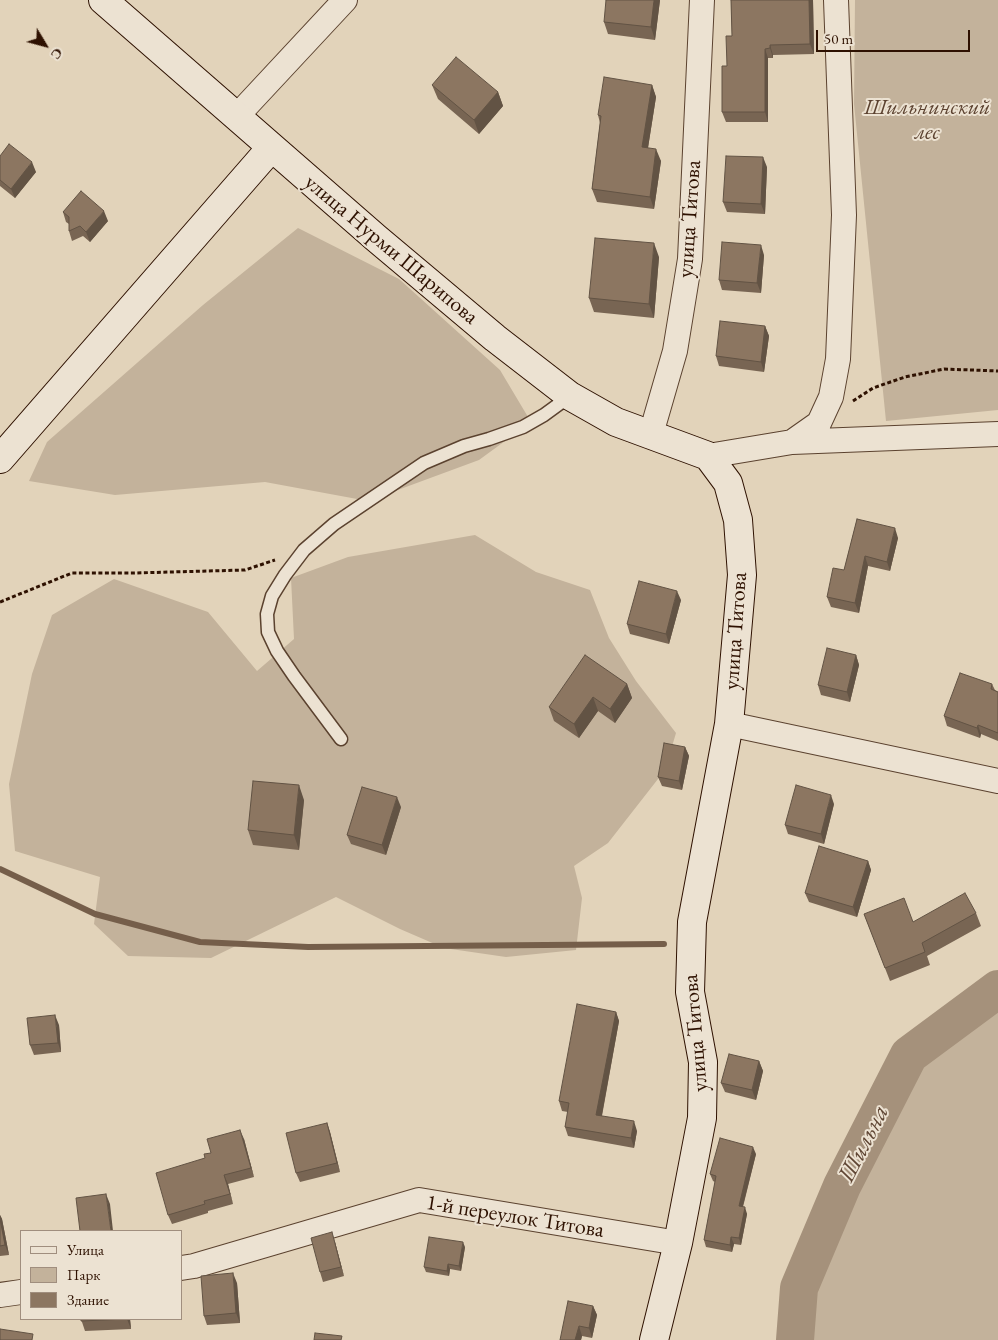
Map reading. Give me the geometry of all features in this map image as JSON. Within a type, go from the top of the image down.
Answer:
[{"type":"street","name":"улица Нурми Шарипова","points":[[103,0],[271,148],[495,338],[570,396],[616,422],[708,456]]},
{"type":"street","points":[[236,117],[345,0]]},
{"type":"street","name":"улица Титова","points":[[650,434],[675,350],[690,259],[702,0]]},
{"type":"street","points":[[792,442],[819,423],[831,397],[838,359],[844,215],[836,0]]},
{"type":"street","points":[[0,460],[271,148]]},
{"type":"street","points":[[708,456],[792,442],[998,434]]},
{"type":"street","name":"улица Титова","points":[[654,1340],[678,1243],[702,1118],[703,1062],[690,992],[692,922],[728,724],[742,575],[738,520],[728,483],[708,456]]},
{"type":"street","points":[[728,724],[998,780]]},
{"type":"street","name":"1-й переулок Титова","points":[[182,1268],[194,1266],[419,1200],[678,1243]]},
{"type":"street","points":[[0,1295],[20,1292]]},
{"type":"lane","points":[[342,739],[294,676],[277,651],[268,632],[267,614],[272,596],[285,575],[304,550],[334,524],[392,483],[424,463],[464,446],[523,427],[544,415],[570,396]]},
{"type":"path","points":[[819,423],[873,388],[905,377],[944,369],[998,371]]},
{"type":"path","points":[[0,602],[72,572],[134,573],[245,570],[304,550]]},
{"type":"green space","name":"Шильнинский лес","points":[[855,0],[998,0],[998,410],[886,421],[854,104]]},
{"type":"green space","points":[[298,228],[399,279],[500,370],[531,422],[479,460],[368,501],[265,482],[115,495],[29,481],[47,442],[203,305]]},
{"type":"green space","points":[[475,535],[536,572],[590,590],[609,638],[636,681],[676,733],[665,770],[608,843],[574,866],[582,898],[576,950],[506,957],[444,948],[400,929],[336,897],[211,958],[128,956],[94,924],[100,877],[15,851],[9,784],[32,674],[52,615],[114,579],[208,612],[257,671],[294,639],[291,578],[348,557]]},
{"type":"green space","points":[[998,989],[998,1340],[795,1340],[799,1288],[842,1186],[909,1055]]},
{"type":"building","points":[[606,0],[654,0],[651,27],[604,22]]},
{"type":"building","points":[[731,0],[809,0],[810,44],[770,45],[770,48],[765,49],[765,112],[722,112],[722,66],[727,66],[726,36],[732,36]]},
{"type":"building","points":[[456,57],[498,92],[474,120],[432,85]]},
{"type":"building","points":[[604,77],[652,85],[642,147],[656,149],[650,197],[592,189],[601,116],[598,115]]},
{"type":"building","points":[[9,144],[32,162],[11,189],[0,180],[0,156]]},
{"type":"building","points":[[726,156],[763,157],[761,204],[723,202]]},
{"type":"building","points":[[81,191],[104,211],[86,232],[80,226],[69,231],[69,217],[63,212]]},
{"type":"building","points":[[595,238],[654,243],[649,304],[589,298]]},
{"type":"building","points":[[722,242],[761,245],[757,283],[719,280]]},
{"type":"building","points":[[720,321],[765,326],[761,362],[716,356]]},
{"type":"building","points":[[857,519],[895,528],[887,562],[865,556],[855,603],[827,597],[833,568],[844,570]]},
{"type":"building","points":[[639,581],[677,591],[666,634],[627,624]]},
{"type":"building","points":[[827,648],[856,655],[847,692],[818,685]]},
{"type":"building","points":[[585,655],[627,684],[610,709],[593,697],[574,724],[549,707]]},
{"type":"building","points":[[960,673],[992,684],[991,689],[998,692],[998,733],[978,725],[977,728],[944,716]]},
{"type":"building","points":[[664,743],[685,747],[679,781],[658,777]]},
{"type":"building","points":[[253,781],[299,785],[294,835],[248,830]]},
{"type":"building","points":[[796,785],[831,795],[821,834],[785,825]]},
{"type":"building","points":[[362,787],[397,797],[382,845],[347,835]]},
{"type":"building","points":[[819,846],[868,861],[853,907],[805,893]]},
{"type":"building","points":[[965,893],[976,913],[922,943],[925,952],[885,968],[864,914],[904,898],[913,922]]},
{"type":"building","points":[[577,1004],[616,1012],[596,1115],[634,1121],[631,1138],[565,1127],[569,1103],[559,1101]]},
{"type":"building","points":[[55,1015],[58,1043],[30,1045],[27,1018]]},
{"type":"building","points":[[729,1054],[759,1061],[752,1090],[721,1083]]},
{"type":"building","points":[[327,1123],[337,1163],[296,1173],[286,1133]]},
{"type":"building","points":[[240,1130],[251,1168],[224,1175],[230,1194],[204,1201],[205,1204],[168,1215],[156,1173],[205,1158],[204,1154],[211,1153],[207,1139]]},
{"type":"building","points":[[720,1138],[753,1147],[739,1206],[745,1207],[739,1238],[731,1237],[730,1245],[704,1240],[716,1176],[710,1174]]},
{"type":"building","points":[[106,1194],[111,1230],[80,1230],[76,1198]]},
{"type":"building","points":[[0,1219],[5,1245],[0,1246]]},
{"type":"building","points":[[332,1232],[341,1267],[320,1272],[311,1238]]},
{"type":"building","points":[[429,1237],[463,1242],[459,1266],[448,1264],[447,1271],[424,1267]]},
{"type":"building","points":[[233,1273],[236,1313],[204,1316],[201,1276]]},
{"type":"building","points":[[568,1301],[593,1306],[589,1328],[579,1326],[575,1340],[560,1340]]},
{"type":"building","points":[[0,1329],[33,1334],[32,1340],[0,1340]]},
{"type":"building","points":[[315,1333],[342,1336],[341,1340],[314,1340]]},
{"type":"waterway","points":[[0,869],[95,914],[200,942],[308,947],[664,944]]},
{"type":"waterway","name":"Шильна","points":[[795,1340],[799,1288],[842,1186],[909,1055],[998,989]]}]
